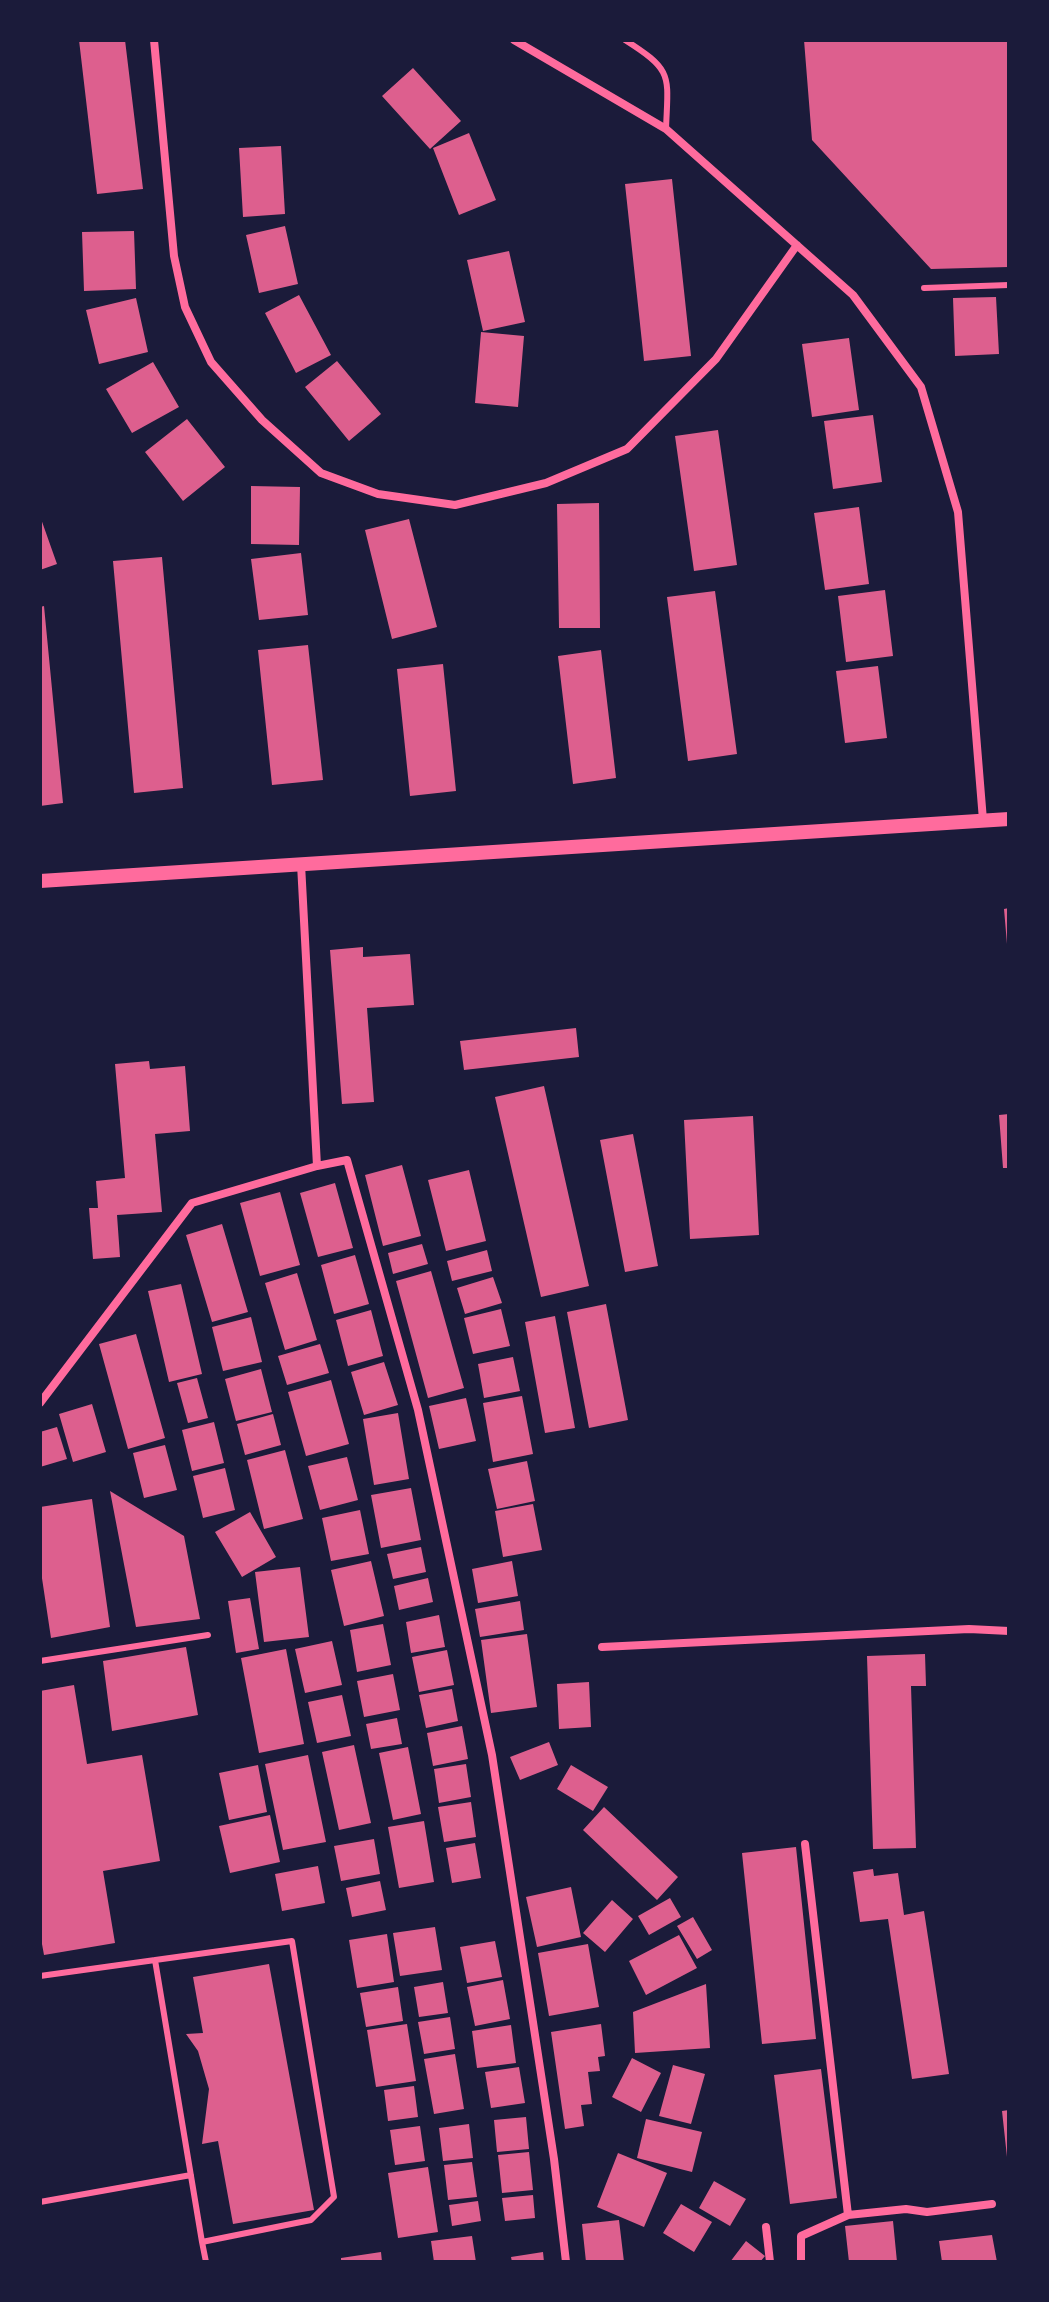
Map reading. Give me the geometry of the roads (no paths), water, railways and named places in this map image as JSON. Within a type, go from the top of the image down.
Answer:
[{"type":"street","points":[[154,40],[174,256],[185,307],[211,362],[262,420],[321,473],[378,494],[455,505],[546,483],[627,449],[716,359],[797,245]]},
{"type":"street","points":[[514,40],[666,129],[853,295],[921,387],[958,512],[983,820]]},
{"type":"street","points":[[40,881],[1009,819]]},
{"type":"street","points":[[301,864],[317,1166]]},
{"type":"street","points":[[40,1403],[192,1203],[347,1160],[418,1410],[492,1755],[554,2159],[566,2262]]},
{"type":"street","points":[[602,1647],[969,1629],[1009,1631]]},
{"type":"street","points":[[805,1844],[848,2215]]},
{"type":"street","points":[[801,2262],[801,2236],[848,2215],[906,2209],[927,2212],[992,2204]]},
{"type":"street","points":[[766,2227],[770,2262]]},
{"type":"lane","points":[[625,40],[653,57],[668,78],[666,129]]},
{"type":"lane","points":[[924,288],[1009,285]]},
{"type":"lane","points":[[40,1661],[208,1635]]},
{"type":"lane","points":[[40,1976],[292,1941],[334,2197],[311,2220],[202,2242]]},
{"type":"lane","points":[[155,1960],[206,2262]]},
{"type":"lane","points":[[40,2202],[191,2175]]}]
